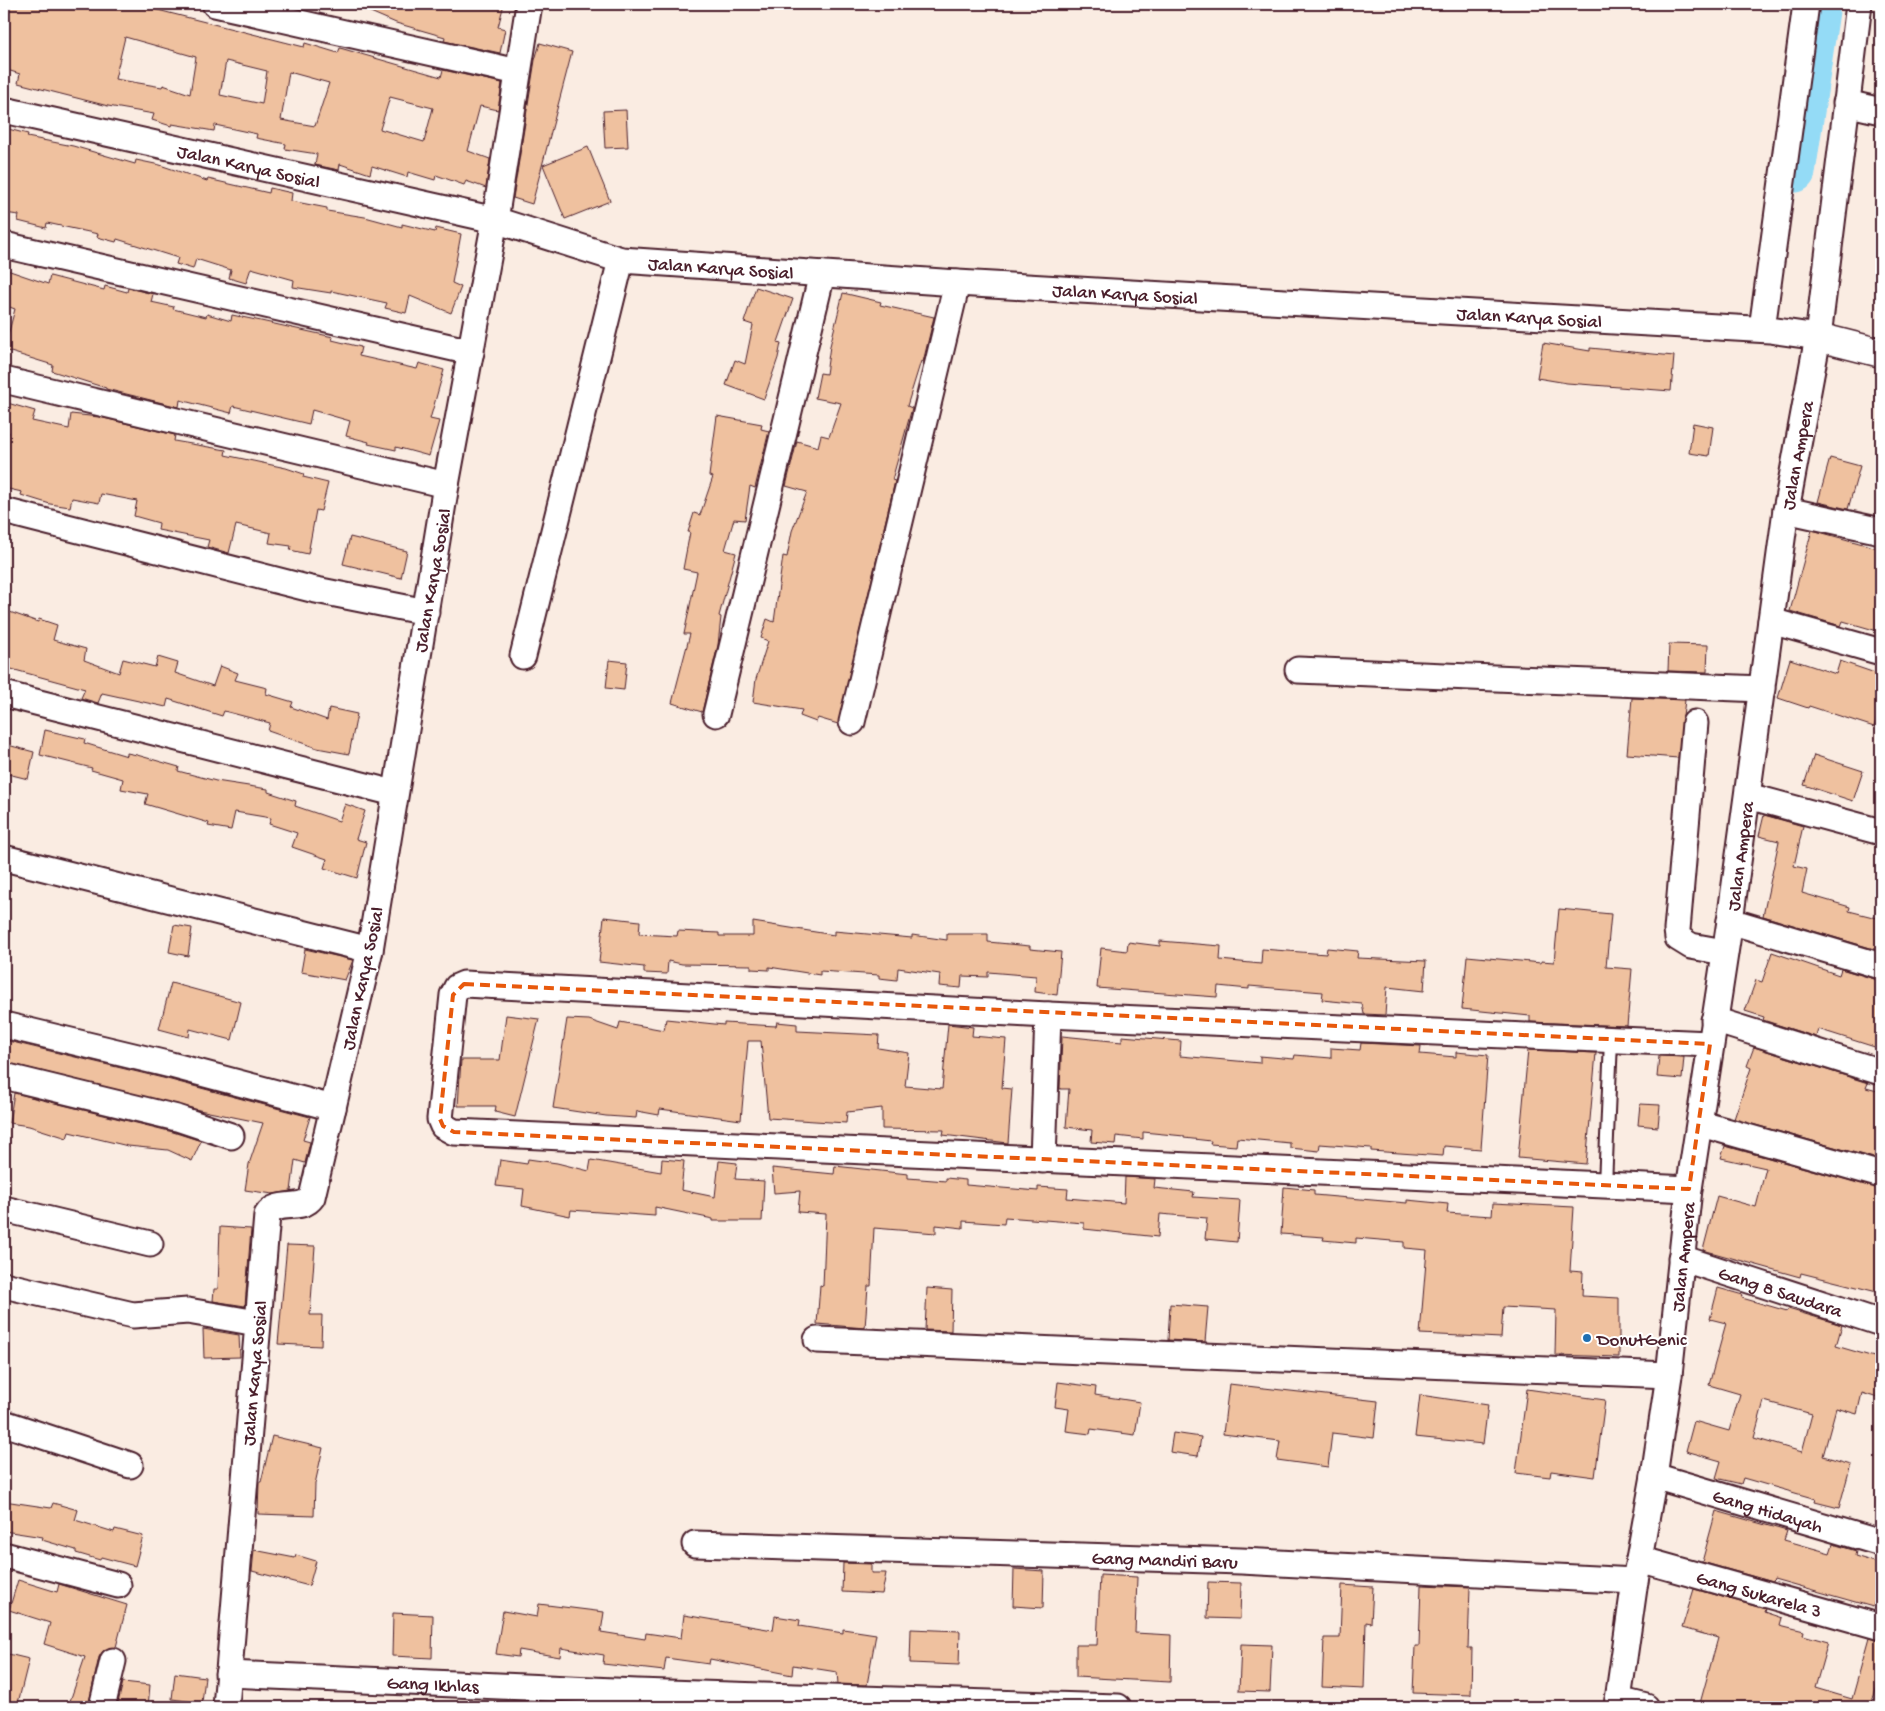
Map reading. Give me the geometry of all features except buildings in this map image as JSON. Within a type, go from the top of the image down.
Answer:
[{"type":"street","points":[[215,4],[518,72]]},
{"type":"street","points":[[495,220],[529,4]]},
{"type":"street","points":[[1766,329],[1806,4]]},
{"type":"street","name":"Jalan Ampera","points":[[1617,1704],[1669,1375],[1689,1189],[1701,1124],[1714,1020],[1710,949],[1730,921],[1786,510],[1807,335],[1846,104],[1859,4]]},
{"type":"street","points":[[1846,104],[1881,111]]},
{"type":"street","name":"Jalan Karya Sosial","points":[[4,110],[495,220],[621,260],[957,283],[1766,329],[1807,335]]},
{"type":"street","name":"Jalan Karya Sosial","points":[[226,1707],[267,1215],[276,1206],[308,1202],[312,1196],[370,950],[394,793],[446,485],[495,220]]},
{"type":"street","points":[[4,245],[471,352]]},
{"type":"street","points":[[523,656],[621,260]]},
{"type":"street","points":[[716,714],[822,274]]},
{"type":"street","points":[[852,722],[957,283]]},
{"type":"street","points":[[1807,335],[1881,353]]},
{"type":"street","points":[[4,380],[446,485]]},
{"type":"street","points":[[1786,510],[1881,531]]},
{"type":"street","points":[[4,511],[311,589],[426,612]]},
{"type":"street","points":[[1771,621],[1881,652]]},
{"type":"street","points":[[1298,670],[1762,690]]},
{"type":"street","points":[[4,694],[394,793]]},
{"type":"street","points":[[1695,723],[1677,930],[1678,938],[1710,949]]},
{"type":"street","points":[[1748,796],[1881,832]]},
{"type":"street","points":[[4,858],[370,950]]},
{"type":"street","points":[[1730,921],[1881,966]]},
{"type":"street","points":[[1689,1189],[454,1132],[443,1126],[440,1119],[453,995],[457,987],[464,984],[1048,1015],[1710,1044]]},
{"type":"street","points":[[1043,1160],[1048,1015]]},
{"type":"street","points":[[1714,1020],[1881,1072]]},
{"type":"street","points":[[4,1025],[171,1065],[333,1108]]},
{"type":"street","points":[[4,1076],[177,1118],[231,1136]]},
{"type":"street","points":[[1701,1124],[1881,1175]]},
{"type":"street","points":[[4,1209],[150,1244]]},
{"type":"street","name":"Gang 8 Saudara","points":[[1681,1258],[1881,1323]]},
{"type":"street","points":[[4,1285],[132,1315],[188,1311],[258,1323]]},
{"type":"street","points":[[817,1340],[1669,1375]]},
{"type":"street","points":[[4,1423],[130,1465]]},
{"type":"street","name":"Gang Hidayah","points":[[1654,1476],[1881,1543]]},
{"type":"street","name":"Gang Mandiri Baru","points":[[695,1544],[1241,1561],[1637,1570]]},
{"type":"street","points":[[4,1555],[118,1585]]},
{"type":"street","name":"Gang Sukarela 3","points":[[1637,1570],[1881,1627]]},
{"type":"street","points":[[102,1707],[113,1661]]},
{"type":"street","name":"Gang Ikhlas","points":[[228,1674],[488,1696],[1118,1707]]},
{"type":"street","points":[[1617,1704],[1646,1707]]},
{"type":"lane","points":[[1605,1185],[1611,1040]]},
{"type":"highlighted area","points":[[464,984],[1710,1044],[1689,1189],[454,1132],[443,1126],[440,1119],[453,995]]},
{"type":"waterway","points":[[1795,172],[1820,4]]},
{"type":"place","name":"DonutGenic","points":[[1587,1338]]}]
